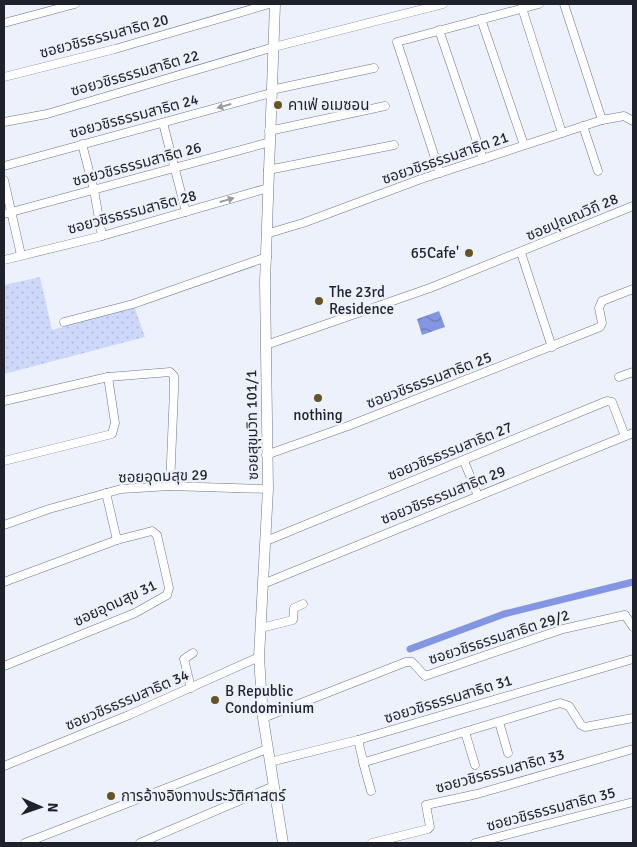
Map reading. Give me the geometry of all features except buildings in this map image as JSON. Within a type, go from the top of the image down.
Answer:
[{"type":"street","points":[[4,23],[75,4]]},
{"type":"street","name":"ซอยวชิรธรรมสาธิต 20","points":[[4,76],[115,49],[269,4]]},
{"type":"street","name":"ซอยสุขุมวิท 101/1","points":[[275,4],[266,234],[266,455],[268,489],[259,657],[263,718],[283,843]]},
{"type":"street","name":"ซอยวชิรธรรมสาธิต 22","points":[[4,122],[47,114],[274,47],[443,4]]},
{"type":"street","points":[[440,173],[397,44],[398,41],[539,4]]},
{"type":"street","points":[[564,4],[602,120]]},
{"type":"street","points":[[522,8],[562,133]]},
{"type":"street","points":[[481,19],[524,145]]},
{"type":"street","points":[[439,30],[483,159]]},
{"type":"street","name":"ซอยวชิรธรรมสาธิต 24","points":[[4,166],[163,123],[271,91],[374,68]]},
{"type":"street","points":[[269,131],[385,106]]},
{"type":"street","name":"ซอยวชิรธรรมสาธิต 21","points":[[266,234],[303,223],[440,173],[602,120],[624,116],[633,121]]},
{"type":"street","points":[[163,123],[186,212]]},
{"type":"street","points":[[583,126],[598,171]]},
{"type":"street","name":"ซอยวชิรธรรมสาธิต 26","points":[[4,214],[270,142]]},
{"type":"street","points":[[82,144],[94,190],[102,236]]},
{"type":"street","points":[[268,170],[394,145]]},
{"type":"street","points":[[4,180],[21,255]]},
{"type":"street","name":"ซอยวชิรธรรมสาธิต 28","points":[[4,260],[102,236],[268,188]]},
{"type":"street","name":"ซอยปุณณวิถี 28","points":[[266,345],[430,288],[521,253],[633,206]]},
{"type":"street","points":[[521,253],[552,347]]},
{"type":"street","points":[[64,322],[133,304],[267,257]]},
{"type":"street","name":"ซอยวชิรธรรมสาธิต 25","points":[[266,455],[348,426],[600,327],[602,323],[599,308],[602,301],[633,289]]},
{"type":"street","points":[[4,401],[108,378],[168,372],[172,374],[174,390],[170,486]]},
{"type":"street","points":[[619,377],[633,372]]},
{"type":"street","points":[[4,461],[112,434],[115,423],[108,378]]},
{"type":"street","name":"ซอยวชิรธรรมสาธิต 27","points":[[266,541],[607,401],[612,402],[625,436]]},
{"type":"street","name":"ซอยวชิรธรรมสาธิต 29","points":[[264,584],[633,433]]},
{"type":"street","points":[[464,461],[478,496]]},
{"type":"street","name":"ซอยอุดมสุข 29","points":[[4,525],[49,509],[121,489],[170,486],[268,489]]},
{"type":"street","points":[[106,493],[117,540]]},
{"type":"street","name":"ซอยอุดมสุข 31","points":[[4,582],[117,540],[152,530],[155,532],[169,588],[167,595],[135,613],[4,666]]},
{"type":"street","points":[[261,628],[293,620],[294,608],[303,604]]},
{"type":"street","name":"ซอยวชิรธรรมสาธิต 29/2","points":[[263,718],[406,662],[412,662],[420,673],[426,676],[535,638],[603,618],[625,614],[633,627]]},
{"type":"street","points":[[191,688],[184,659],[193,652]]},
{"type":"street","name":"ซอยวชิรธรรมสาธิต 34","points":[[4,766],[191,688],[259,657]]},
{"type":"street","name":"ซอยวชิรธรรมสาธิต 31","points":[[270,762],[358,740],[633,659]]},
{"type":"street","points":[[363,762],[563,703],[569,706],[581,725],[585,727],[633,718]]},
{"type":"street","points":[[499,722],[508,753]]},
{"type":"street","points":[[465,732],[475,765]]},
{"type":"street","points":[[358,740],[372,791]]},
{"type":"street","points":[[25,843],[268,749]]},
{"type":"street","name":"ซอยวชิรธรรมสาธิต 33","points":[[372,843],[428,829],[430,827],[426,805],[477,794],[633,749]]},
{"type":"street","points":[[140,843],[274,786]]},
{"type":"street","name":"ซอยวชิรธรรมสาธิต 35","points":[[475,843],[633,802]]},
{"type":"shaded area","points":[[40,277],[52,330],[134,306],[145,337],[4,374],[4,285]]},
{"type":"water","points":[[439,311],[445,327],[422,335],[417,319]]},
{"type":"waterway","points":[[410,649],[504,614],[633,582]]},
{"type":"place","name":"คาเฟ่ อเมซอน","points":[[278,105]]},
{"type":"place","name":"65Cafe'","points":[[469,253]]},
{"type":"place","name":"The 23rd Residence","points":[[319,301]]},
{"type":"place","name":"nothing","points":[[318,398]]},
{"type":"place","name":"B Republic Condominium","points":[[215,700]]},
{"type":"place","name":"การอ้างอิงทางประวัติศาสตร์","points":[[111,796]]}]
